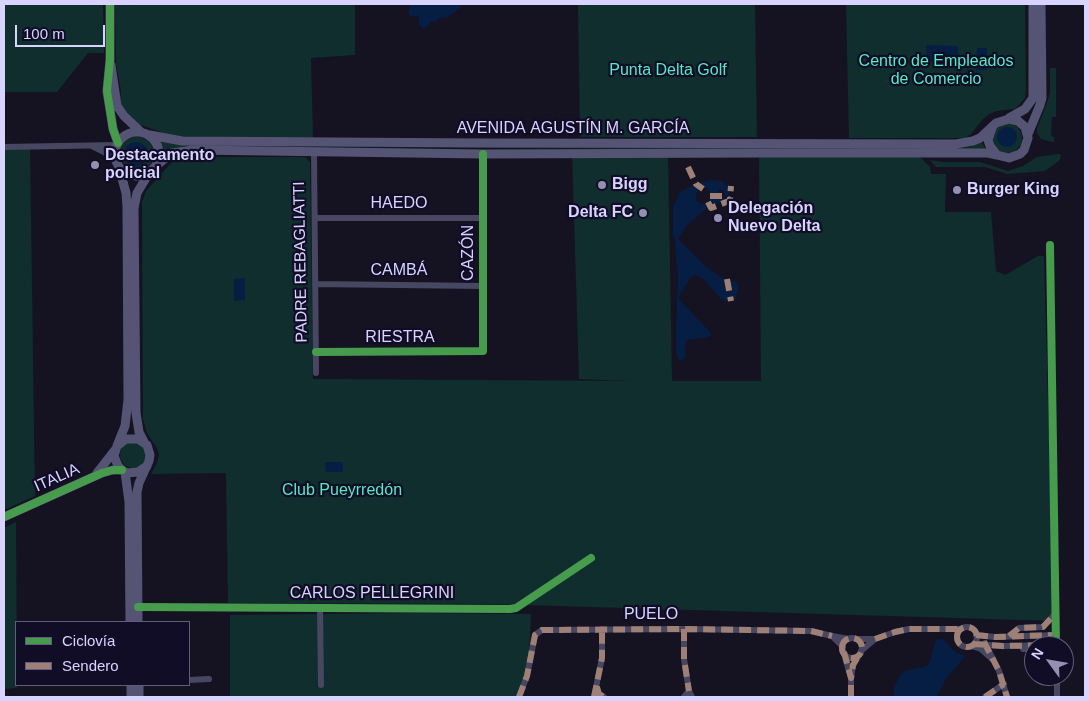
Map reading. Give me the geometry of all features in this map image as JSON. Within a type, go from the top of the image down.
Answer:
[{"type":"main road","points":[[110,4],[110,60],[107,91],[113,129],[118,144]]},
{"type":"main road","points":[[1033,4],[1033,98],[1026,110],[996,123],[988,140],[997,155],[1009,158],[1020,154],[1027,145],[1028,134],[1042,98],[1042,4]]},
{"type":"main road","points":[[110,60],[117,106],[124,116],[158,145],[160,152],[157,165],[149,173],[137,193],[134,208],[136,413],[140,432],[150,455],[139,483],[138,492],[138,621]]},
{"type":"main road","points":[[1008,119],[1013,119],[1022,124],[1028,134]]},
{"type":"main road","name":"AVENIDA AGUSTÍN M. GARCÍA","points":[[146,134],[170,140],[192,141],[483,144],[956,144],[980,138],[992,128]]},
{"type":"main road","points":[[130,621],[129,502],[124,471],[116,462],[114,456],[125,426],[128,400],[127,208],[126,193],[115,153],[123,137],[130,132],[146,134]]},
{"type":"main road","name":"AVENIDA AGUSTÍN M. GARCÍA","points":[[157,165],[172,154],[182,150],[483,154],[988,153],[997,155]]},
{"type":"main road","points":[[118,165],[130,175],[140,176],[149,173]]},
{"type":"main road","points":[[116,448],[126,439],[131,438],[144,442]]},
{"type":"main road","name":"ITALIA","points":[[93,477],[116,448]]},
{"type":"main road","points":[[124,471],[138,472],[146,466]]},
{"type":"main road","name":"ITALIA","points":[[4,517],[106,471],[124,471]]},
{"type":"street","points":[[4,147],[118,144]]},
{"type":"street","points":[[91,146],[104,152],[118,165]]},
{"type":"street","name":"PADRE REBAGLIATTI","points":[[314,151],[316,373]]},
{"type":"street","name":"CAZÓN","points":[[483,154],[483,351]]},
{"type":"street","name":"HAEDO","points":[[314,218],[483,218]]},
{"type":"street","points":[[978,635],[1056,635],[1050,245]]},
{"type":"street","name":"CAMBÁ","points":[[315,284],[483,286]]},
{"type":"street","name":"RIESTRA","points":[[316,352],[483,351]]},
{"type":"street","name":"CARLOS PELLEGRINI","points":[[138,607],[510,609],[516,608],[591,558]]},
{"type":"street","points":[[320,608],[321,685]]},
{"type":"street","points":[[1009,636],[1019,628],[1043,627],[1049,623],[1055,614]]},
{"type":"street","points":[[851,678],[843,650],[844,642],[849,639],[875,639],[909,629],[935,628],[947,630],[970,628],[985,644],[1004,684],[1007,697]]},
{"type":"street","name":"PUELO","points":[[519,697],[527,676],[534,639],[538,632],[547,629],[811,630],[849,639]]},
{"type":"street","points":[[594,697],[602,658],[602,629]]},
{"type":"street","points":[[684,629],[684,659],[690,694],[684,697]]},
{"type":"street","points":[[957,638],[961,629]]},
{"type":"street","points":[[947,630],[962,645],[1024,645]]},
{"type":"street","points":[[972,645],[978,635]]},
{"type":"street","points":[[832,636],[851,657],[860,653],[875,639]]},
{"type":"street","points":[[851,697],[853,665],[862,645],[856,639]]},
{"type":"street","points":[[972,645],[993,660]]},
{"type":"street","points":[[993,660],[998,648],[1005,645],[1024,649]]},
{"type":"street","points":[[190,680],[209,679]]},
{"type":"street","points":[[985,697],[1004,684]]},
{"type":"street","points":[[597,687],[599,694],[604,697]]},
{"type":"green space","points":[[4,4],[103,4],[104,53],[88,53],[57,92],[4,92]]},
{"type":"green space","points":[[115,4],[355,4],[355,55],[311,58],[313,139],[178,138],[138,124],[122,110],[116,64]]},
{"type":"green space","name":"Punta Delta Golf","points":[[578,4],[755,4],[757,137],[580,137]]},
{"type":"green space","name":"Centro de Empleados de Comercio","points":[[846,4],[1025,4],[1025,98],[1015,109],[989,114],[965,138],[849,138]]},
{"type":"green space","points":[[1050,68],[1056,68],[1056,117],[1052,117],[1051,136],[1054,137],[1054,142],[1041,139],[1037,133],[1037,128],[1050,93]]},
{"type":"green space","points":[[1007,123],[1013,124],[1021,132],[1021,144],[1013,152],[1007,153],[1001,152],[993,144],[992,138],[993,132],[1001,124]]},
{"type":"green space","points":[[137,137],[144,138],[149,142],[153,147],[153,161],[149,166],[144,170],[137,171],[130,170],[125,166],[121,161],[120,154],[121,147],[125,142],[130,138]]},
{"type":"green space","points":[[159,139],[173,144],[184,145],[962,148],[982,142],[986,151],[185,146],[164,154]]},
{"type":"green space","points":[[30,148],[35,496],[4,510],[4,149]]},
{"type":"green space","name":"Club Pueyrredón","points":[[668,152],[672,381],[761,381],[759,153],[914,156],[921,158],[930,167],[931,174],[946,174],[945,212],[991,212],[996,271],[1005,275],[1038,256],[1044,256],[1054,621],[492,604],[228,603],[226,473],[151,474],[159,455],[157,448],[147,433],[143,419],[142,202],[146,191],[171,163],[183,157],[305,157],[310,162],[313,379],[631,381],[579,379],[572,153]]},
{"type":"green space","points":[[1061,155],[1060,160],[1045,171],[1007,174],[985,167],[936,167],[930,160],[942,162],[980,162],[1008,171],[1023,166],[1037,157]]},
{"type":"green space","points":[[133,442],[142,446],[146,455],[142,464],[133,468],[124,464],[120,455],[124,446]]},
{"type":"green space","points":[[16,522],[15,686],[17,688],[4,689],[4,528]]},
{"type":"green space","points":[[531,614],[529,656],[525,676],[517,697],[230,697],[230,615]]},
{"type":"water","points":[[411,4],[457,4],[461,8],[446,18],[440,17],[436,21],[431,22],[424,29],[419,25],[419,17],[411,16],[408,13]]},
{"type":"water","points":[[926,45],[958,46],[958,59],[927,61]]},
{"type":"water","points":[[977,48],[987,48],[987,70],[976,70]]},
{"type":"water","points":[[1007,127],[1014,130],[1017,137],[1014,144],[1007,147],[1000,144],[997,137],[1000,130]]},
{"type":"water","points":[[136,142],[141,143],[147,149],[147,159],[141,165],[136,166],[131,165],[125,159],[124,154],[125,149],[131,143]]},
{"type":"water","points":[[712,180],[721,181],[728,186],[728,199],[706,209],[687,225],[678,239],[707,268],[726,280],[736,281],[739,286],[735,300],[725,301],[703,279],[696,275],[690,278],[678,298],[711,333],[711,336],[686,340],[685,358],[680,361],[676,351],[678,281],[673,235],[673,207],[680,192],[697,183]]},
{"type":"water","points":[[245,278],[245,300],[234,301],[234,279]]},
{"type":"water","points":[[325,462],[343,462],[343,472],[326,472]]},
{"type":"water","points":[[937,639],[943,639],[955,652],[965,656],[946,679],[936,697],[894,697],[894,687],[900,675],[907,670],[924,667],[929,664]]},
{"type":"pier","points":[[697,183],[703,188],[707,188],[712,195],[718,195],[719,190],[724,190],[724,195],[729,198],[727,200],[723,197],[712,197],[709,202],[710,206],[701,204],[696,200],[696,193],[700,188],[695,184]]},
{"type":"marked path","points":[[688,167],[696,184],[703,189]]},
{"type":"marked path","points":[[708,202],[711,208],[729,201],[731,186]]},
{"type":"marked path","points":[[710,196],[723,196],[730,200]]},
{"type":"marked path","points":[[727,279],[731,301]]},
{"type":"marked path","points":[[1009,636],[1019,628],[1043,627],[1055,614]]},
{"type":"marked path","points":[[967,627],[974,630],[977,637],[974,644],[967,647],[960,644],[957,637],[960,630],[967,627]]},
{"type":"marked path","points":[[594,697],[602,658],[602,629]]},
{"type":"marked path","points":[[684,629],[684,659],[689,691]]},
{"type":"marked path","points":[[519,697],[527,676],[535,635],[542,630],[684,629],[811,631],[832,636]]},
{"type":"marked path","points":[[875,639],[909,629],[961,629]]},
{"type":"marked path","points":[[976,635],[995,637],[1056,635]]},
{"type":"marked path","points":[[852,638],[859,641],[862,648],[859,655],[852,658],[845,655],[842,648],[845,641],[852,638]]},
{"type":"marked path","points":[[984,642],[999,671],[1007,697]]},
{"type":"marked path","points":[[974,644],[1024,646]]},
{"type":"marked path","points":[[844,652],[851,678],[853,665],[859,655]]},
{"type":"marked path","points":[[851,678],[851,697]]},
{"type":"marked path","points":[[985,697],[1004,684]]},
{"type":"marked path","points":[[597,687],[599,694],[604,697]]},
{"type":"cycle path","points":[[110,4],[110,60],[107,91],[113,129],[118,143]]},
{"type":"cycle path","points":[[316,352],[483,351],[483,154]]},
{"type":"cycle path","points":[[1050,245],[1056,636]]},
{"type":"cycle path","points":[[4,517],[102,473],[122,470]]},
{"type":"cycle path","points":[[138,607],[510,609],[516,608],[591,558]]},
{"type":"place","name":"Destacamento policial","points":[[95,165]]},
{"type":"place","name":"Bigg","points":[[602,185]]},
{"type":"place","name":"Burger King","points":[[957,190]]},
{"type":"place","name":"Delta FC","points":[[643,213]]},
{"type":"place","name":"Delegación Nuevo Delta","points":[[718,218]]}]
